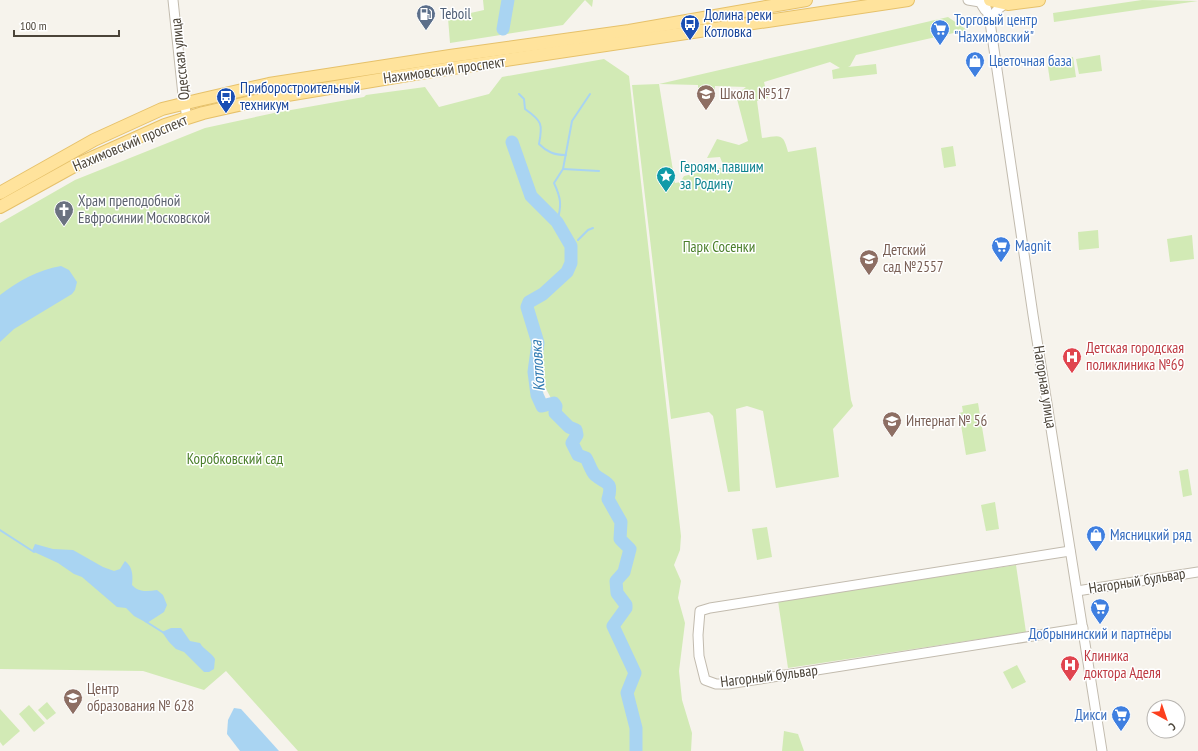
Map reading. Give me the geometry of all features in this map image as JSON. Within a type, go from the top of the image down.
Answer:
[{"type":"main road","name":"Нахимовский проспект","points":[[0,193],[94,140],[162,109],[269,84],[629,30],[806,0]]},
{"type":"main road","name":"Нахимовский проспект","points":[[0,207],[76,165],[165,125],[187,118],[269,98],[426,72],[908,0]]},
{"type":"main road","points":[[990,0],[1007,2],[1038,0]]},
{"type":"street","name":"Одесская улица","points":[[173,0],[184,104],[187,118]]},
{"type":"street","points":[[968,0],[980,2],[990,22]]},
{"type":"street","name":"Нагорная улица","points":[[984,0],[990,22],[1017,211],[1102,751]]},
{"type":"street","points":[[990,22],[995,12],[1007,2]]},
{"type":"street","name":"Нагорный бульвар","points":[[1070,551],[710,608],[700,611],[698,635],[699,656],[705,680],[716,684],[728,684],[1083,628]]},
{"type":"street","name":"Нагорный бульвар","points":[[1076,591],[1198,572]]},
{"type":"green space","points":[[483,0],[585,0],[563,25],[450,43],[448,18],[484,10]]},
{"type":"green space","points":[[585,0],[593,0],[592,7]]},
{"type":"green space","points":[[1142,0],[1198,1],[1054,22],[1053,13]]},
{"type":"green space","name":"Парк Сосенки","points":[[948,17],[967,30],[856,55],[848,67],[876,64],[877,74],[833,79],[832,70],[840,68],[830,62],[764,82],[768,98],[757,101],[762,138],[777,136],[782,138],[788,152],[816,147],[853,406],[833,429],[839,477],[776,488],[763,411],[747,406],[736,409],[740,491],[728,492],[713,416],[709,412],[671,419],[632,85],[659,84]],"holes":[[[659,84],[698,85],[698,97],[714,95],[715,86],[746,87],[736,95],[748,141],[739,145],[717,139],[707,158],[720,157],[724,167],[684,176],[681,181],[692,180],[675,183]]]},
{"type":"green space","points":[[1100,55],[1102,71],[1079,74],[1076,59]]},
{"type":"green space","points":[[1073,57],[1076,77],[1050,81],[1047,61]]},
{"type":"green space","name":"Коробковский сад","points":[[604,59],[629,76],[681,536],[680,550],[674,565],[681,581],[678,598],[685,623],[679,671],[682,700],[692,733],[691,751],[298,751],[226,671],[204,690],[143,671],[0,669],[0,223],[75,180],[205,128],[274,113],[364,97],[366,95],[425,87],[439,107],[489,94],[502,77]],"holes":[[[543,383],[554,404],[542,406],[536,396]]]},
{"type":"green space","points":[[953,146],[956,166],[944,168],[941,148]]},
{"type":"green space","points":[[1098,230],[1099,248],[1079,250],[1078,232]]},
{"type":"green space","points":[[1192,235],[1194,259],[1170,262],[1167,239]]},
{"type":"green space","points":[[978,403],[986,451],[966,455],[959,413],[963,412],[962,406]]},
{"type":"green space","points":[[1188,469],[1192,495],[1183,497],[1179,471]]},
{"type":"green space","points":[[995,502],[999,529],[986,531],[981,505]]},
{"type":"green space","points":[[767,527],[772,557],[757,560],[752,529]]},
{"type":"green space","points":[[1016,565],[1026,632],[788,668],[778,601]]},
{"type":"green space","points":[[1017,665],[1026,682],[1012,689],[1003,672]]},
{"type":"green space","points":[[47,702],[56,713],[47,720],[38,710]]},
{"type":"green space","points":[[29,705],[45,723],[34,732],[19,714]]},
{"type":"green space","points":[[0,709],[20,731],[3,746],[0,742]]},
{"type":"green space","points":[[784,731],[798,734],[804,751],[782,751]]},
{"type":"water","points":[[61,266],[69,270],[77,282],[75,290],[72,294],[14,329],[0,342],[0,295],[29,277],[44,270]]},
{"type":"water","points":[[35,544],[53,549],[73,550],[103,567],[114,571],[120,569],[125,561],[130,566],[132,585],[135,588],[144,591],[157,590],[163,595],[167,605],[164,612],[147,623],[134,616],[126,608],[117,607],[82,577],[74,574],[58,563],[32,551]]},
{"type":"water","points":[[171,628],[181,628],[190,641],[200,643],[215,659],[214,669],[209,672],[204,672],[184,652],[176,649],[162,632]]},
{"type":"water","points":[[234,708],[241,709],[279,751],[240,751],[227,734],[228,720]]},
{"type":"waterway","name":"Котловка","points":[[503,29],[508,0]]},
{"type":"waterway","points":[[519,94],[524,99],[525,109],[535,117],[540,124],[541,132],[539,144],[551,152],[566,155]]},
{"type":"waterway","points":[[557,222],[560,211],[560,202],[554,183],[563,169],[572,121],[590,94]]},
{"type":"waterway","name":"Котловка","points":[[512,142],[531,196],[557,222],[571,246],[571,263],[567,272],[543,294],[529,302],[527,307],[538,343],[534,372],[537,395],[542,406],[554,403],[556,406],[555,413],[569,427],[576,430],[577,435],[572,443],[578,455],[586,458],[595,475],[608,484],[610,489],[608,499],[621,522],[620,539],[630,549],[624,572],[616,581],[617,593],[626,605],[626,608],[613,626],[635,673],[627,693],[636,728],[636,751]]},
{"type":"waterway","points":[[563,169],[599,171]]},
{"type":"waterway","points":[[578,240],[588,230],[593,228]]},
{"type":"waterway","name":"Котловка","points":[[571,246],[574,243]]},
{"type":"waterway","points":[[0,530],[34,552]]},
{"type":"waterway","points":[[145,621],[164,633]]},
{"type":"place","name":"Teboil","points":[[426,31]]},
{"type":"place","name":"Долина реки Котловка","points":[[690,41]]},
{"type":"place","name":"Торговый центр \"Нахимовский\"","points":[[940,46]]},
{"type":"place","name":"Цветочная база","points":[[975,78]]},
{"type":"place","name":"Школа №517","points":[[706,111]]},
{"type":"place","name":"Приборостроительный техникум","points":[[226,114]]},
{"type":"place","name":"Героям, павшим за Родину","points":[[666,193]]},
{"type":"place","name":"Храм преподобной Евфросинии Московской","points":[[64,227]]},
{"type":"place","name":"Magnit","points":[[1001,263]]},
{"type":"place","name":"Детский сад №2557","points":[[869,276]]},
{"type":"place","name":"Детская городская поликлиника №69","points":[[1072,374]]},
{"type":"place","name":"Интернат № 56","points":[[892,438]]},
{"type":"place","name":"Мясницкий ряд","points":[[1096,552]]},
{"type":"place","name":"Добрынинский и партнёры","points":[[1100,625]]},
{"type":"place","name":"Клиника доктора Аделя","points":[[1070,682]]},
{"type":"place","name":"Центр образования № 628","points":[[73,715]]},
{"type":"place","name":"Дикси","points":[[1121,732]]}]
